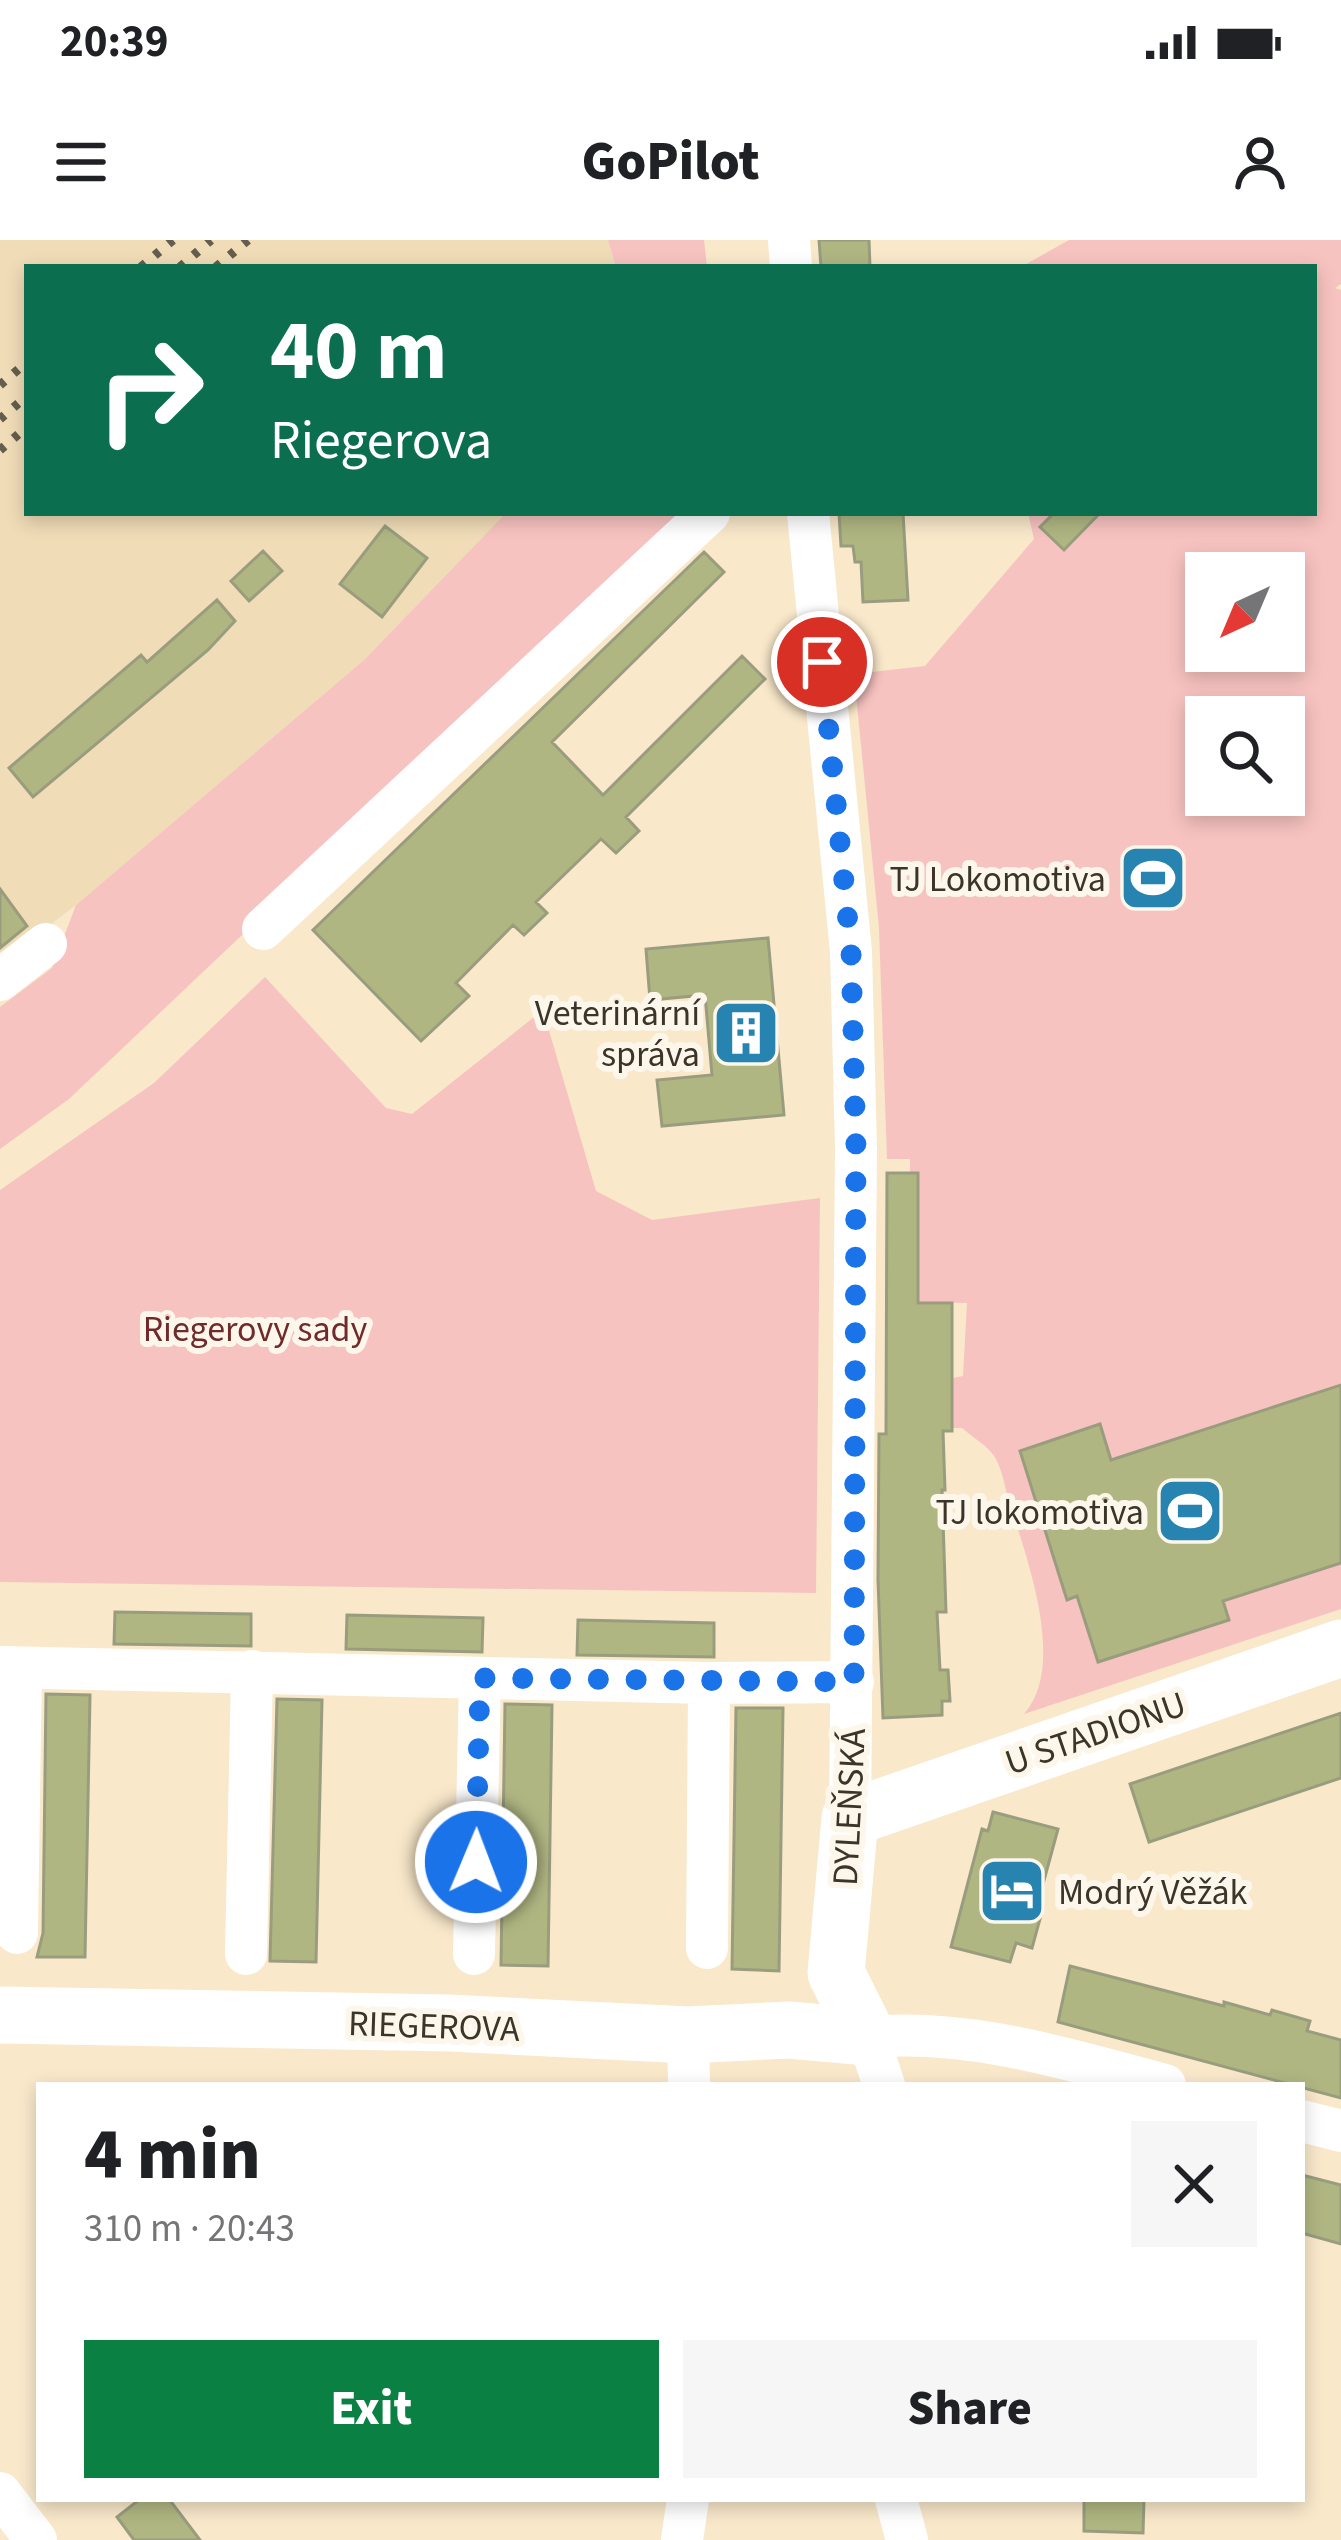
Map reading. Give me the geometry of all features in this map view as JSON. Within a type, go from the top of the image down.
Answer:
[{"type":"street","points":[[263,928],[707,516]]},
{"type":"street","name":"DYLEŇSKÁ","points":[[808,516],[851,952],[856,1148],[854,1682],[850,1818],[836,1973],[876,2061]]},
{"type":"street","points":[[0,980],[46,944]]},
{"type":"street","name":"U STADIONU","points":[[850,1818],[1341,1648]]},
{"type":"street","points":[[17,1933],[11,1667],[854,1682]]},
{"type":"street","points":[[246,1954],[252,1672]]},
{"type":"street","name":"RIEGEROVA","points":[[474,1954],[480,1678]]},
{"type":"street","points":[[707,1948],[709,1683]]},
{"type":"street","name":"RIEGEROVA","points":[[0,2015],[449,2023],[688,2060],[789,2030],[876,2061]]},
{"type":"street","points":[[876,2061],[915,2032],[963,2036],[1153,2082]]},
{"type":"street","points":[[1305,2122],[1341,2131]]},
{"type":"street","points":[[0,2493],[37,2540]]},
{"type":"street","points":[[682,2540],[688,2502]]},
{"type":"street","points":[[897,2502],[907,2540]]},
{"type":"shaded area","points":[[0,240],[608,240],[615,264],[24,264],[24,516],[503,516],[364,660],[76,905],[0,963]]},
{"type":"green space","points":[[608,240],[704,240],[707,264],[615,264]]},
{"type":"green space","points":[[1069,240],[1341,240],[1341,284],[1335,288],[1341,290],[1341,1609],[1024,1714],[1042,1669],[1043,1641],[1033,1582],[995,1457],[962,1428],[953,1428],[953,1378],[963,1376],[967,1303],[919,1302],[918,1173],[910,1172],[910,1159],[887,1159],[879,928],[854,674],[925,666],[1034,539],[1029,516],[1317,516],[1317,264],[1026,264]]},
{"type":"green space","points":[[503,516],[684,516],[69,1099],[0,1149],[0,1007],[52,968],[76,905],[364,660]]},
{"type":"green space","name":"Riegerovy sady","points":[[265,977],[386,1108],[412,1114],[543,1010],[596,1191],[652,1220],[820,1198],[816,1593],[0,1582],[0,1190],[154,1083]]},
{"type":"building","points":[[819,240],[869,240],[870,264],[821,264]]},
{"type":"building","points":[[839,516],[903,516],[908,600],[863,602],[861,562],[855,562],[853,546],[841,546]]},
{"type":"building","points":[[1051,516],[1097,516],[1064,550],[1040,527]]},
{"type":"building","points":[[385,526],[427,558],[382,617],[340,584]]},
{"type":"building","points":[[263,551],[282,571],[249,601],[231,581]]},
{"type":"building","points":[[704,552],[724,572],[552,742],[603,795],[742,656],[765,679],[626,817],[639,831],[616,853],[601,839],[536,902],[547,913],[524,935],[513,925],[456,983],[469,996],[421,1041],[313,930]]},
{"type":"building","points":[[217,600],[235,621],[208,650],[33,797],[9,768],[141,655],[147,662]]},
{"type":"building","points":[[0,889],[27,926],[0,948]]},
{"type":"building","name":"Veterinární správa","points":[[768,938],[784,1115],[662,1126],[657,1080],[712,1075],[705,995],[650,1000],[646,949]]},
{"type":"building","points":[[887,1173],[918,1173],[918,1303],[952,1303],[952,1431],[943,1431],[946,1612],[937,1612],[940,1670],[948,1670],[950,1701],[942,1701],[942,1715],[883,1718],[879,1434],[886,1434]]},
{"type":"building","name":"TJ lokomotiva","points":[[1341,1385],[1341,1563],[1223,1601],[1229,1620],[1098,1662],[1077,1596],[1067,1600],[1020,1451],[1100,1424],[1111,1460]]},
{"type":"building","points":[[115,1612],[251,1614],[251,1646],[114,1644]]},
{"type":"building","points":[[347,1615],[483,1618],[482,1652],[346,1649]]},
{"type":"building","points":[[578,1620],[714,1623],[714,1657],[577,1655]]},
{"type":"building","points":[[46,1694],[90,1695],[85,1957],[37,1957],[43,1933]]},
{"type":"building","points":[[277,1699],[322,1700],[316,1962],[270,1961]]},
{"type":"building","points":[[505,1704],[552,1705],[548,1966],[501,1965]]},
{"type":"building","points":[[736,1708],[783,1708],[779,1971],[732,1969]]},
{"type":"building","points":[[1341,1713],[1341,1778],[1149,1842],[1130,1784]]},
{"type":"building","points":[[993,1812],[1058,1829],[1037,1906],[1043,1908],[1032,1948],[1016,1943],[1010,1962],[951,1947],[982,1829],[988,1831]]},
{"type":"building","points":[[1070,1966],[1224,2006],[1224,2002],[1270,2015],[1272,2010],[1310,2021],[1307,2031],[1341,2040],[1341,2098],[1305,2088],[1305,2082],[1281,2082],[1058,2022]]},
{"type":"building","points":[[1305,2176],[1341,2185],[1341,2244],[1305,2234]]},
{"type":"building","points":[[136,2502],[171,2502],[200,2540],[134,2540],[117,2517]]},
{"type":"building","points":[[1084,2502],[1144,2502],[1143,2533],[1084,2531]]},
{"type":"railway","points":[[145,264],[173,240]]},
{"type":"railway","points":[[183,264],[211,240]]},
{"type":"railway","points":[[220,264],[248,240]]},
{"type":"railway","points":[[0,385],[24,365]]},
{"type":"railway","points":[[0,419],[24,399]]},
{"type":"railway","points":[[0,450],[24,430]]},
{"type":"place","name":"TJ Lokomotiva","points":[[1153,878]]},
{"type":"place","name":"Veterinární správa","points":[[746,1033]]},
{"type":"place","name":"TJ lokomotiva","points":[[1190,1511]]},
{"type":"place","name":"Modrý Věžák","points":[[1012,1891]]},
{"type":"route","points":[[476,1862],[480,1678],[854,1682],[856,1148],[851,952],[822,662]]}]
